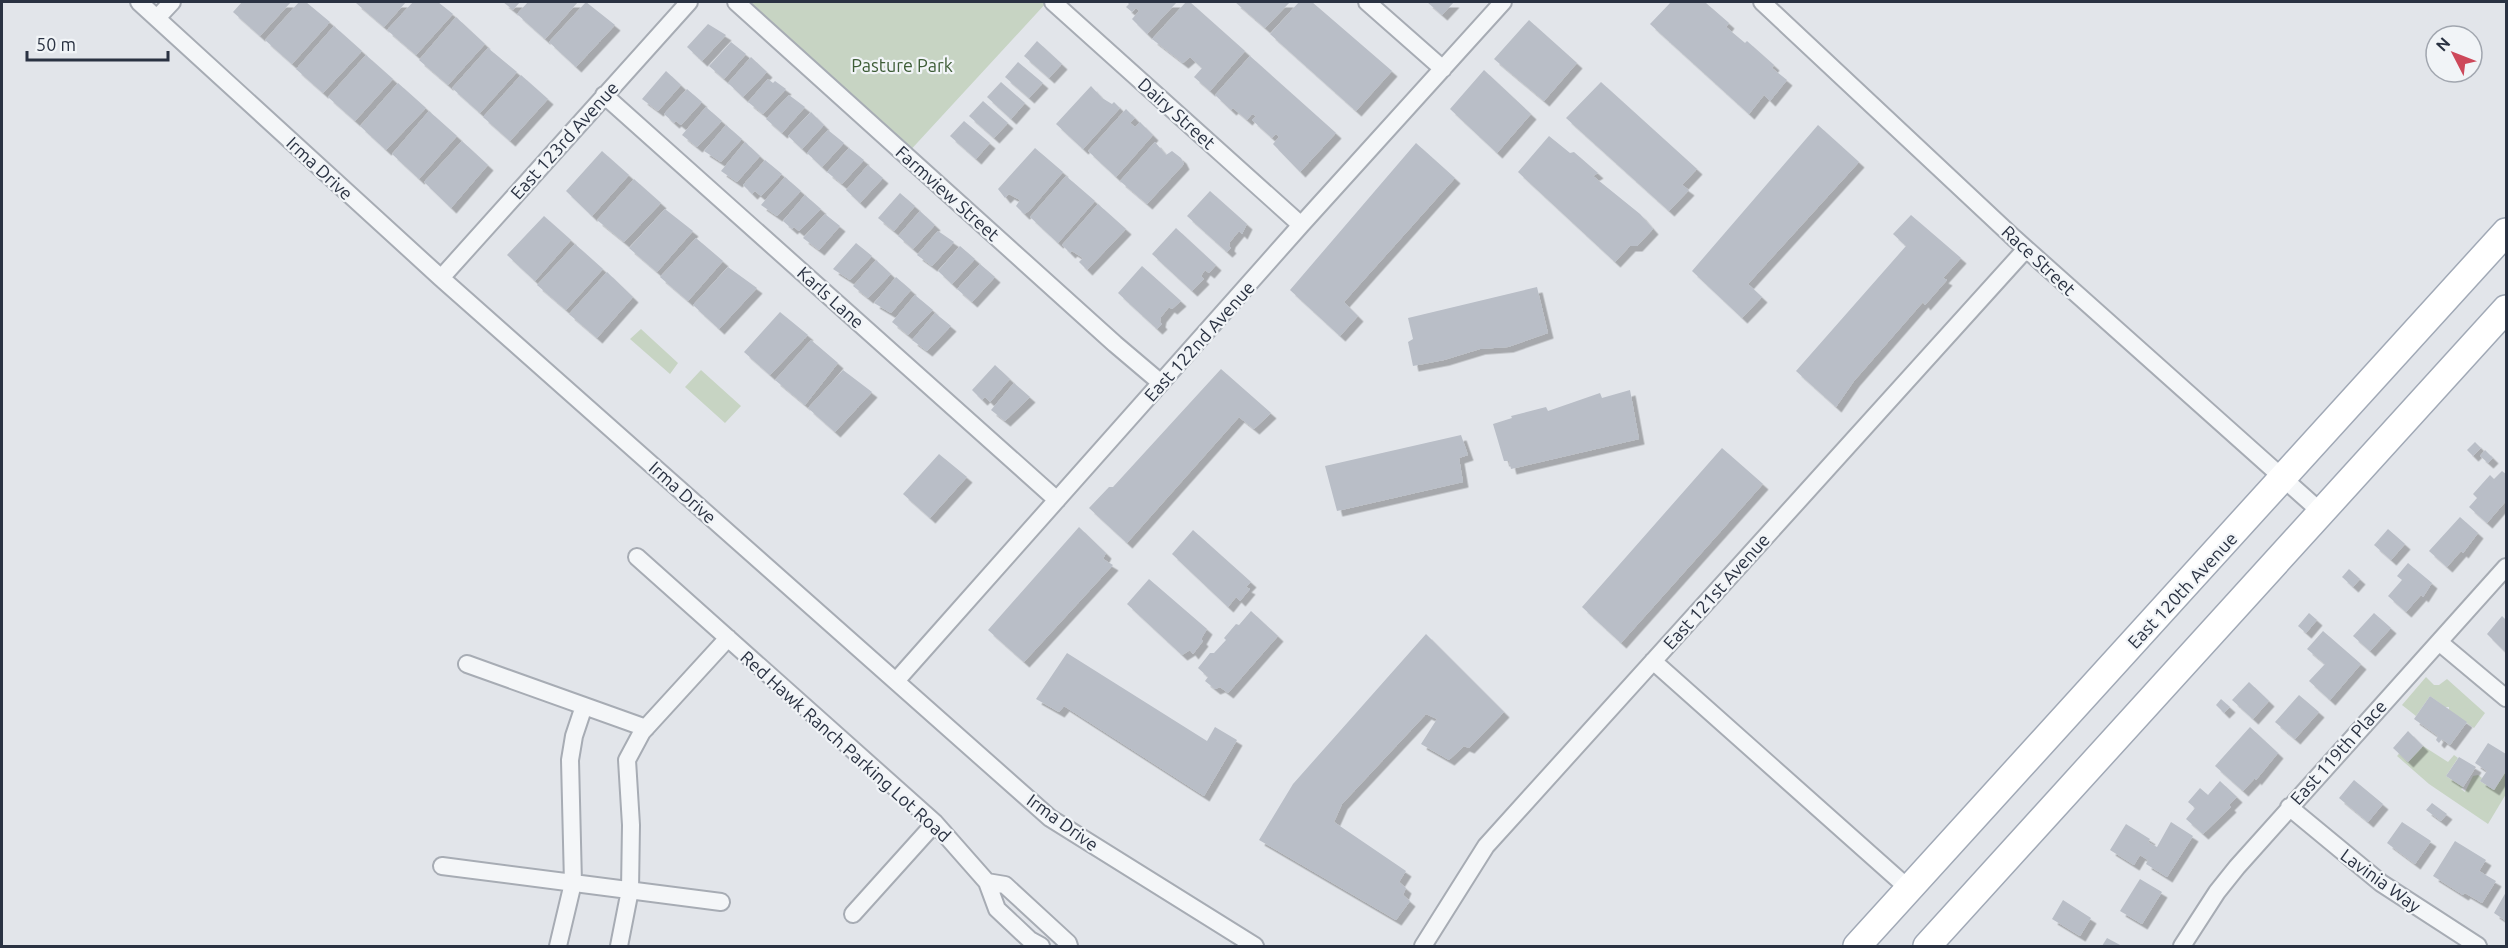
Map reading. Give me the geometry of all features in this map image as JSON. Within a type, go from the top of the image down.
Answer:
[{"type":"main road","name":"East 120th Avenue","points":[[1857,946],[2506,232]]},
{"type":"main road","points":[[1927,946],[2506,309]]},
{"type":"street","name":"Irma Drive","points":[[139,2],[441,279],[1050,818],[1255,946]]},
{"type":"street","points":[[157,18],[172,2]]},
{"type":"street","name":"East 123rd Avenue","points":[[441,279],[689,2]]},
{"type":"street","name":"Farmview Street","points":[[736,2],[1114,344],[1161,383]]},
{"type":"street","name":"Dairy Street","points":[[1053,2],[1301,225]]},
{"type":"street","points":[[1368,2],[1443,69]]},
{"type":"street","name":"East 122nd Avenue","points":[[896,681],[1301,225],[1503,2]]},
{"type":"street","name":"Race Street","points":[[1762,2],[2026,249],[2321,512]]},
{"type":"street","name":"Karls Lane","points":[[604,95],[1057,500]]},
{"type":"street","name":"East 121st Avenue","points":[[1423,946],[1486,846],[2026,249]]},
{"type":"street","name":"Red Hawk Ranch Parking Lot Road","points":[[637,557],[934,823],[987,882],[997,909],[1030,940],[1041,946]]},
{"type":"street","name":"East 119th Place","points":[[2182,946],[2217,892],[2289,807],[2506,567]]},
{"type":"street","name":"Red Hawk Ranch Parking Lot Road","points":[[619,946],[630,890],[631,825],[627,760],[646,728],[728,638]]},
{"type":"street","points":[[2439,642],[2506,698]]},
{"type":"street","points":[[1653,661],[1908,888]]},
{"type":"street","points":[[467,664],[646,728]]},
{"type":"street","points":[[558,946],[573,883],[570,760],[574,736],[584,706]]},
{"type":"street","name":"Lavinia Way","points":[[2289,807],[2381,883],[2478,946]]},
{"type":"street","points":[[853,914],[934,823]]},
{"type":"street","points":[[442,866],[721,902]]},
{"type":"street","name":"Red Hawk Ranch Parking Lot Road","points":[[987,882],[1005,885],[1069,946]]},
{"type":"green space","name":"Pasture Park","points":[[736,2],[1047,2],[906,155]]},
{"type":"green space","points":[[641,329],[678,363],[670,374],[630,339]]},
{"type":"green space","points":[[701,370],[741,406],[725,423],[685,387]]},
{"type":"green space","points":[[2426,677],[2434,685],[2439,685],[2447,679],[2485,713],[2474,728],[2449,710],[2449,707],[2445,707],[2430,696],[2416,716],[2402,705]]},
{"type":"green space","points":[[2423,746],[2448,762],[2454,755],[2458,758],[2446,776],[2463,787],[2461,789],[2465,792],[2473,776],[2478,775],[2482,778],[2480,781],[2494,790],[2506,771],[2506,794],[2488,824],[2429,784],[2397,756],[2399,754],[2408,762]]},
{"type":"building","points":[[242,2],[291,2],[260,36],[233,12]]},
{"type":"building","points":[[299,2],[306,2],[330,22],[292,64],[265,40]]},
{"type":"building","points":[[357,2],[406,2],[384,27]]},
{"type":"building","points":[[413,2],[438,2],[453,14],[416,55],[387,30]]},
{"type":"building","points":[[503,2],[520,2],[513,10]]},
{"type":"building","points":[[528,2],[578,2],[545,39],[517,14]]},
{"type":"building","points":[[586,2],[615,25],[576,67],[549,42]]},
{"type":"building","points":[[1127,2],[1177,2],[1147,34],[1132,19],[1139,11],[1136,8],[1132,12],[1126,7],[1129,4]]},
{"type":"building","points":[[1186,2],[1190,2],[1245,51],[1210,91],[1194,77],[1202,68],[1190,57],[1183,63],[1152,39]]},
{"type":"building","points":[[1235,2],[1290,2],[1265,28]]},
{"type":"building","points":[[1299,2],[1312,2],[1392,71],[1356,111],[1270,34]]},
{"type":"building","points":[[1427,2],[1454,2],[1442,15]]},
{"type":"building","points":[[1671,2],[1706,3],[1729,23],[1726,27],[1745,43],[1747,41],[1774,65],[1772,68],[1787,80],[1770,101],[1764,95],[1749,114],[1650,24]]},
{"type":"building","points":[[456,17],[485,44],[448,85],[419,60]]},
{"type":"building","points":[[1529,20],[1577,63],[1544,101],[1494,59]]},
{"type":"building","points":[[708,24],[726,35],[702,61],[687,47]]},
{"type":"building","points":[[334,26],[362,51],[323,93],[296,69]]},
{"type":"building","points":[[1037,41],[1062,64],[1049,78],[1024,56]]},
{"type":"building","points":[[731,42],[746,54],[724,79],[709,66]]},
{"type":"building","points":[[488,48],[517,72],[480,113],[452,88]]},
{"type":"building","points":[[366,55],[393,79],[355,121],[328,97]]},
{"type":"building","points":[[1250,56],[1336,133],[1300,172],[1273,144],[1279,137],[1276,134],[1272,138],[1252,120],[1256,116],[1252,114],[1247,120],[1233,108],[1231,110],[1215,95]]},
{"type":"building","points":[[751,57],[767,72],[743,97],[728,83]]},
{"type":"building","points":[[1018,62],[1043,83],[1029,98],[1005,77]]},
{"type":"building","points":[[1484,70],[1531,114],[1497,153],[1450,109]]},
{"type":"building","points":[[666,71],[681,85],[658,111],[642,99]]},
{"type":"building","points":[[521,75],[548,99],[510,141],[483,117]]},
{"type":"building","points":[[768,79],[786,89],[763,114],[748,102]]},
{"type":"building","points":[[1001,82],[1025,103],[1011,119],[987,97]]},
{"type":"building","points":[[1601,82],[1697,169],[1682,185],[1689,190],[1669,211],[1566,118]]},
{"type":"building","points":[[398,83],[426,108],[386,150],[360,126]]},
{"type":"building","points":[[1091,86],[1102,98],[1112,104],[1114,102],[1120,108],[1083,149],[1056,124]]},
{"type":"building","points":[[687,89],[702,102],[681,125],[676,121],[674,123],[664,114]]},
{"type":"building","points":[[789,95],[805,107],[782,133],[766,119]]},
{"type":"building","points":[[983,101],[1008,123],[994,138],[969,116]]},
{"type":"building","points":[[706,107],[722,121],[697,147],[682,135]]},
{"type":"building","points":[[1126,109],[1135,118],[1130,123],[1135,127],[1140,122],[1153,135],[1116,177],[1088,151]]},
{"type":"building","points":[[429,111],[457,136],[419,179],[392,154]]},
{"type":"building","points":[[811,112],[824,125],[802,149],[788,136]]},
{"type":"building","points":[[964,121],[990,143],[976,159],[950,136]]},
{"type":"building","points":[[726,125],[742,139],[721,162],[704,151]]},
{"type":"building","points":[[1818,125],[1859,162],[1748,284],[1762,297],[1742,318],[1692,271]]},
{"type":"building","points":[[828,130],[844,143],[822,167],[807,153]]},
{"type":"building","points":[[1549,136],[1570,153],[1574,152],[1598,173],[1593,176],[1640,214],[1653,229],[1637,246],[1630,246],[1615,262],[1518,172]]},
{"type":"building","points":[[462,141],[488,165],[451,208],[424,182]]},
{"type":"building","points":[[745,142],[760,156],[737,182],[721,171]]},
{"type":"building","points":[[1155,142],[1166,155],[1172,151],[1181,158],[1184,164],[1147,204],[1120,181]]},
{"type":"building","points":[[1416,143],[1455,178],[1344,302],[1358,316],[1340,336],[1290,290]]},
{"type":"building","points":[[849,148],[864,160],[842,184],[827,172]]},
{"type":"building","points":[[1035,148],[1063,172],[1024,214],[1016,206],[1020,200],[1009,194],[1005,198],[998,189]]},
{"type":"building","points":[[602,151],[629,175],[592,216],[566,191]]},
{"type":"building","points":[[765,160],[782,174],[761,196],[755,191],[752,194],[743,185]]},
{"type":"building","points":[[868,165],[883,178],[860,203],[846,190]]},
{"type":"building","points":[[1066,176],[1095,201],[1058,243],[1030,217]]},
{"type":"building","points":[[785,177],[801,191],[777,216],[761,205]]},
{"type":"building","points":[[634,179],[661,203],[624,242],[597,220]]},
{"type":"building","points":[[1210,191],[1247,224],[1242,234],[1239,231],[1230,242],[1231,248],[1227,252],[1187,216]]},
{"type":"building","points":[[900,193],[915,206],[894,231],[878,218]]},
{"type":"building","points":[[805,195],[821,209],[799,231],[794,227],[792,229],[783,221]]},
{"type":"building","points":[[1098,204],[1126,229],[1087,270],[1079,262],[1083,258],[1072,251],[1070,253],[1062,245]]},
{"type":"building","points":[[665,209],[693,231],[657,272],[629,248]]},
{"type":"building","points":[[920,211],[935,225],[913,249],[898,236]]},
{"type":"building","points":[[825,214],[840,226],[819,250],[803,238]]},
{"type":"building","points":[[1911,215],[1961,258],[1943,278],[1947,280],[1925,305],[1923,302],[1854,381],[1836,407],[1796,371],[1906,246],[1893,234]]},
{"type":"building","points":[[544,216],[571,240],[535,281],[507,255]]},
{"type":"building","points":[[1176,228],[1216,265],[1209,273],[1205,270],[1201,276],[1204,279],[1192,291],[1152,254]]},
{"type":"building","points":[[938,231],[954,242],[932,266],[917,255]]},
{"type":"building","points":[[696,238],[723,261],[688,301],[660,277]]},
{"type":"building","points":[[856,243],[872,256],[850,280],[833,269]]},
{"type":"building","points":[[575,244],[603,269],[566,310],[537,285]]},
{"type":"building","points":[[960,246],[975,259],[952,284],[938,271]]},
{"type":"building","points":[[876,260],[891,274],[868,298],[853,286]]},
{"type":"building","points":[[980,264],[995,277],[972,302],[957,289]]},
{"type":"building","points":[[1142,266],[1181,301],[1172,309],[1169,307],[1161,317],[1162,324],[1157,329],[1118,293]]},
{"type":"building","points":[[728,267],[757,288],[719,329],[693,305]]},
{"type":"building","points":[[607,272],[633,297],[597,338],[569,314]]},
{"type":"building","points":[[896,277],[911,290],[891,313],[874,303]]},
{"type":"building","points":[[1537,287],[1548,333],[1508,347],[1480,349],[1444,360],[1413,366],[1408,342],[1413,339],[1408,318]]},
{"type":"building","points":[[915,295],[933,310],[908,335],[892,322]]},
{"type":"building","points":[[780,312],[808,335],[770,375],[744,352]]},
{"type":"building","points":[[935,313],[951,326],[927,351],[912,340]]},
{"type":"building","points":[[811,340],[838,363],[805,405],[775,380]]},
{"type":"building","points":[[995,365],[1010,379],[990,402],[985,397],[982,400],[972,390]]},
{"type":"building","points":[[1221,369],[1271,413],[1254,429],[1239,417],[1127,543],[1089,508],[1109,487],[1113,487]]},
{"type":"building","points":[[843,370],[872,392],[835,432],[808,408]]},
{"type":"building","points":[[1014,383],[1030,397],[1005,421],[991,410]]},
{"type":"building","points":[[1630,390],[1639,439],[1511,469],[1509,461],[1504,461],[1493,424],[1512,418],[1511,416],[1546,407],[1548,411],[1600,393],[1602,398]]},
{"type":"building","points":[[1461,435],[1468,455],[1459,458],[1463,482],[1337,511],[1325,466]]},
{"type":"building","points":[[2475,442],[2481,448],[2473,456],[2467,450]]},
{"type":"building","points":[[1722,448],[1763,484],[1621,643],[1582,607]]},
{"type":"building","points":[[2485,450],[2493,458],[2488,463],[2480,456]]},
{"type":"building","points":[[939,454],[967,477],[930,518],[903,494]]},
{"type":"building","points":[[2502,471],[2506,474],[2506,501],[2487,523],[2469,507],[2477,498],[2473,494],[2490,475],[2494,479]]},
{"type":"building","points":[[2460,517],[2478,533],[2463,553],[2461,551],[2447,567],[2429,551]]},
{"type":"building","points":[[1079,527],[1106,553],[1103,559],[1113,565],[1024,662],[988,630]]},
{"type":"building","points":[[2388,529],[2405,544],[2391,560],[2374,545]]},
{"type":"building","points":[[1193,530],[1251,582],[1246,587],[1250,589],[1240,601],[1236,597],[1228,607],[1172,554]]},
{"type":"building","points":[[2408,563],[2432,583],[2423,597],[2421,595],[2406,612],[2388,596],[2402,580],[2397,576]]},
{"type":"building","points":[[2349,569],[2360,579],[2353,587],[2342,577]]},
{"type":"building","points":[[1149,579],[1207,629],[1201,639],[1203,641],[1193,654],[1190,650],[1182,655],[1127,604]]},
{"type":"building","points":[[1251,611],[1278,636],[1228,693],[1220,687],[1215,689],[1205,681],[1208,677],[1198,668],[1210,653],[1214,653],[1226,640],[1224,638],[1236,624],[1239,625]]},
{"type":"building","points":[[2309,613],[2317,620],[2306,633],[2298,626]]},
{"type":"building","points":[[2374,613],[2391,628],[2370,651],[2353,636]]},
{"type":"building","points":[[2502,616],[2506,620],[2506,653],[2487,634]]},
{"type":"building","points":[[2323,631],[2361,664],[2330,700],[2309,681],[2325,664],[2307,649]]},
{"type":"building","points":[[1426,634],[1504,712],[1469,748],[1464,746],[1449,760],[1421,744],[1437,719],[1426,714],[1342,804],[1334,822],[1406,871],[1399,882],[1406,888],[1403,895],[1410,901],[1396,920],[1259,840],[1293,784]]},
{"type":"building","points":[[1067,653],[1207,741],[1215,727],[1237,740],[1204,796],[1064,706],[1059,712],[1036,699]]},
{"type":"building","points":[[2249,682],[2269,701],[2253,719],[2232,700]]},
{"type":"building","points":[[2299,695],[2319,712],[2295,739],[2275,722]]},
{"type":"building","points":[[2430,696],[2467,722],[2450,745],[2442,739],[2439,743],[2436,740],[2438,736],[2414,719]]},
{"type":"building","points":[[2221,699],[2230,707],[2224,713],[2216,705]]},
{"type":"building","points":[[2250,727],[2278,753],[2256,780],[2255,778],[2243,791],[2215,766]]},
{"type":"building","points":[[2408,731],[2423,746],[2408,762],[2393,748]]},
{"type":"building","points":[[2488,743],[2506,754],[2506,771],[2494,790],[2480,781],[2487,771],[2475,763]]},
{"type":"building","points":[[2459,757],[2476,767],[2463,787],[2446,776]]},
{"type":"building","points":[[2354,780],[2383,804],[2368,822],[2339,798]]},
{"type":"building","points":[[2220,781],[2237,797],[2229,805],[2231,807],[2203,834],[2186,819],[2195,808],[2188,802],[2200,788],[2208,795]]},
{"type":"building","points":[[2432,803],[2447,814],[2441,821],[2426,810]]},
{"type":"building","points":[[2171,822],[2193,836],[2167,877],[2146,864],[2148,860],[2140,855],[2134,865],[2110,850],[2126,824],[2150,839],[2148,842],[2157,847]]},
{"type":"building","points":[[2402,822],[2431,841],[2415,864],[2387,843]]},
{"type":"building","points":[[2455,841],[2486,860],[2479,871],[2496,881],[2482,903],[2465,893],[2463,895],[2433,876]]},
{"type":"building","points":[[2140,879],[2162,892],[2142,924],[2120,911]]},
{"type":"building","points":[[2506,892],[2506,921],[2494,913]]},
{"type":"building","points":[[2063,900],[2091,918],[2080,936],[2052,919]]},
{"type":"building","points":[[2107,938],[2122,946],[2102,946]]}]
